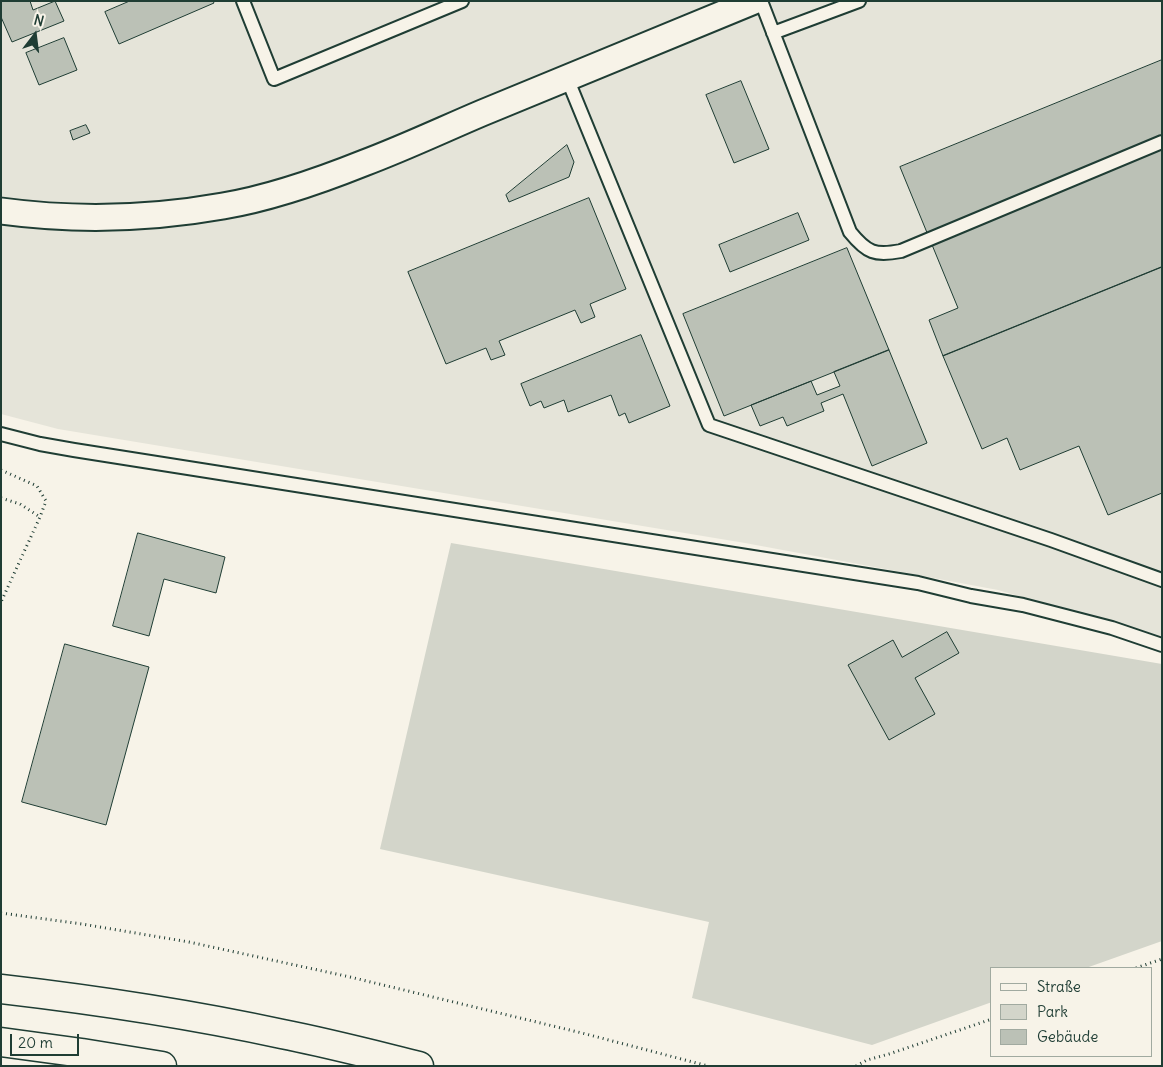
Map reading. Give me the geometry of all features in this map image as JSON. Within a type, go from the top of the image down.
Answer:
[{"type":"highway","points":[[1,989],[67,996],[177,1013],[284,1034],[419,1066]]},
{"type":"highway","points":[[1,1042],[162,1066]]},
{"type":"street","points":[[1,211],[54,217],[103,218],[167,215],[226,206],[286,190],[572,89],[754,1]]},
{"type":"lane","points":[[243,1],[274,79],[462,1]]},
{"type":"lane","points":[[761,1],[850,232],[862,247],[882,255],[901,251],[1162,142]]},
{"type":"lane","points":[[773,33],[859,1]]},
{"type":"lane","points":[[572,89],[709,425],[1051,540],[1162,580]]},
{"type":"lane","points":[[1,434],[74,450],[918,583],[971,596],[1023,605],[1112,628],[1162,645]]},
{"type":"path","points":[[1,470],[37,486],[46,501],[1,602]]},
{"type":"path","points":[[1,498],[20,504],[40,516]]},
{"type":"path","points":[[1,913],[189,942],[340,975],[582,1033],[708,1066]]},
{"type":"path","points":[[1139,967],[1162,959]]},
{"type":"path","points":[[856,1066],[867,1060],[990,1019]]},
{"type":"shaded area","points":[[1,1],[1162,1],[1162,638],[998,590],[745,543],[58,429],[1,414]]},
{"type":"green space","points":[[451,543],[1162,664],[1162,941],[1089,967],[990,967],[990,1003],[872,1045],[692,998],[709,922],[380,849]]},
{"type":"building","points":[[1,1],[30,1],[33,10],[55,1],[64,21],[12,42],[1,17]]},
{"type":"building","points":[[130,1],[213,1],[214,3],[119,44],[105,12]]},
{"type":"building","points":[[64,38],[77,70],[39,85],[26,53]]},
{"type":"building","points":[[1162,60],[1162,267],[943,356],[929,320],[958,308],[900,167]]},
{"type":"building","points":[[741,81],[769,149],[734,163],[706,95]]},
{"type":"building","points":[[86,125],[90,133],[73,140],[70,131]]},
{"type":"building","points":[[567,145],[574,162],[569,177],[509,202],[506,195]]},
{"type":"building","points":[[589,198],[626,289],[590,304],[595,317],[581,323],[575,310],[499,341],[505,355],[491,360],[486,348],[446,364],[408,272]]},
{"type":"building","points":[[798,213],[809,240],[730,272],[719,245]]},
{"type":"building","points":[[847,248],[889,350],[724,416],[683,314]]},
{"type":"building","points":[[1162,267],[1162,493],[1108,515],[1079,446],[1020,470],[1007,438],[982,449],[943,356]]},
{"type":"building","points":[[641,335],[670,406],[629,423],[625,413],[619,416],[611,395],[568,412],[564,400],[544,408],[541,401],[530,406],[521,384]]},
{"type":"building","points":[[889,350],[927,443],[872,466],[843,394],[821,403],[824,411],[787,426],[783,417],[760,426],[751,405],[811,381],[817,395],[840,386],[834,372]]},
{"type":"building","points":[[138,533],[225,557],[216,593],[164,579],[149,636],[113,626]]},
{"type":"building","points":[[947,632],[959,653],[915,678],[935,714],[889,740],[848,665],[893,640],[902,657]]},
{"type":"building","points":[[65,644],[149,667],[106,825],[22,802]]}]
